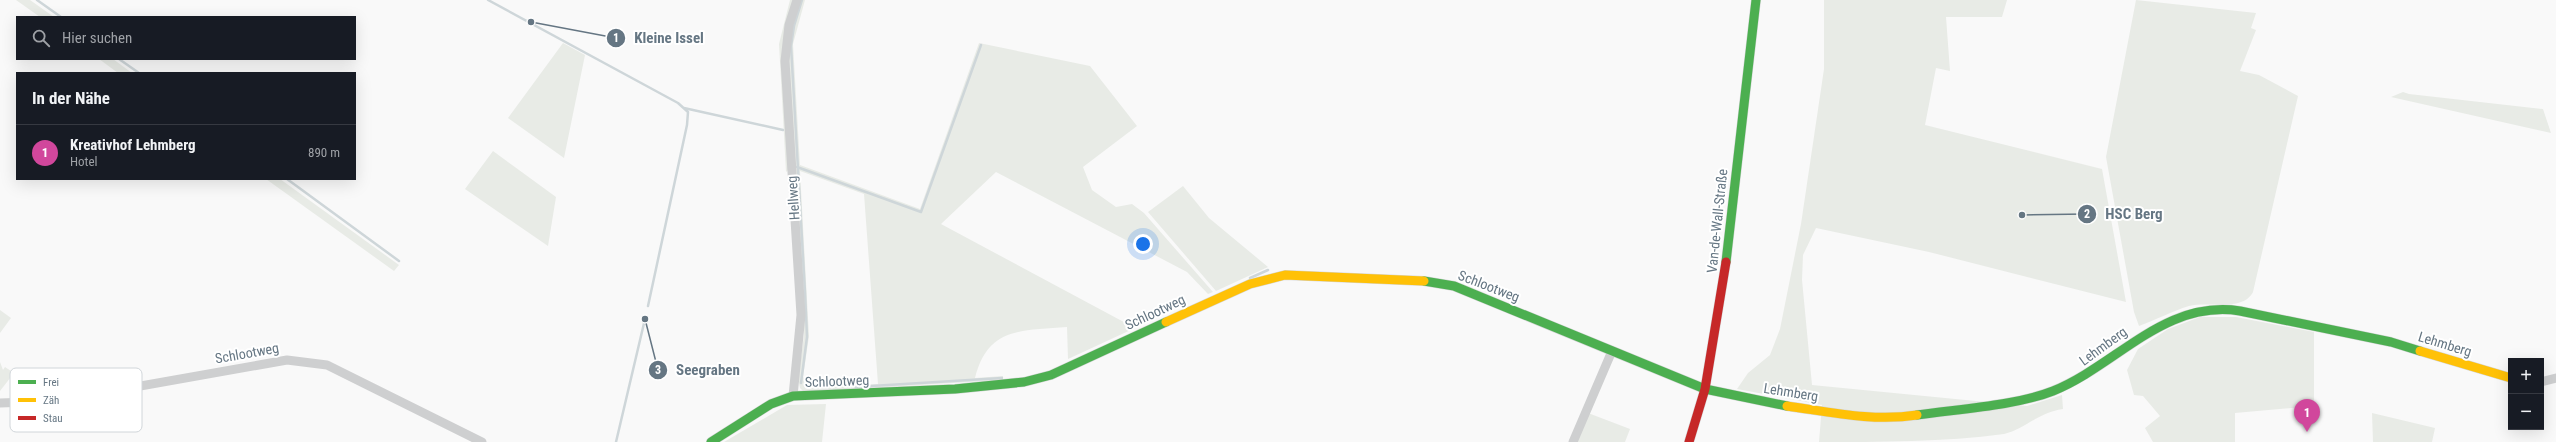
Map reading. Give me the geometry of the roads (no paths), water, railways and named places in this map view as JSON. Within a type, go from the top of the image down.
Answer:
[{"type":"street","name":"Hellweg","points":[[792,396],[801,315],[785,62],[789,25],[797,0]]},
{"type":"street","name":"Van-de-Wall-Straße","points":[[1689,442],[1705,389],[1724,291],[1756,0]]},
{"type":"street","name":"Schlootweg","points":[[711,442],[771,404],[792,396],[947,389],[1038,379],[1051,375],[1250,284],[1285,275],[1415,279],[1454,286],[1705,389]]},
{"type":"street","name":"Lehmberg","points":[[1705,389],[1756,401],[1848,415],[1898,418],[1952,411],[2031,398],[2053,392],[2083,377],[2116,356],[2141,336],[2166,322],[2202,310],[2222,308],[2391,342],[2508,377]]},
{"type":"street","points":[[1573,442],[1612,352]]},
{"type":"street","name":"Schlootweg","points":[[142,386],[287,360],[308,361],[327,365],[482,442]]},
{"type":"street","name":"Schlootweg","points":[[0,403],[10,403]]},
{"type":"waterway","points":[[37,0],[60,16]]},
{"type":"waterway","points":[[488,0],[678,103],[688,112],[687,125],[648,306]]},
{"type":"waterway","points":[[801,383],[807,337],[791,46],[794,26],[802,0]]},
{"type":"waterway","points":[[797,167],[921,212],[981,45]]},
{"type":"waterway","points":[[120,60],[138,72]]},
{"type":"waterway","points":[[684,108],[783,130]]},
{"type":"waterway","points":[[288,180],[399,261]]},
{"type":"waterway","points":[[1250,278],[1268,270]]},
{"type":"waterway","points":[[616,442],[645,319]]},
{"type":"waterway","points":[[855,387],[1002,378]]},
{"type":"place","name":"Kleine Issel","points":[[531,22]]},
{"type":"place","name":"HSC Berg","points":[[2022,215]]},
{"type":"place","name":"Seegraben","points":[[645,319]]},
{"type":"place","name":"Kreativhof Lehmberg","points":[[2307,432]]}]
